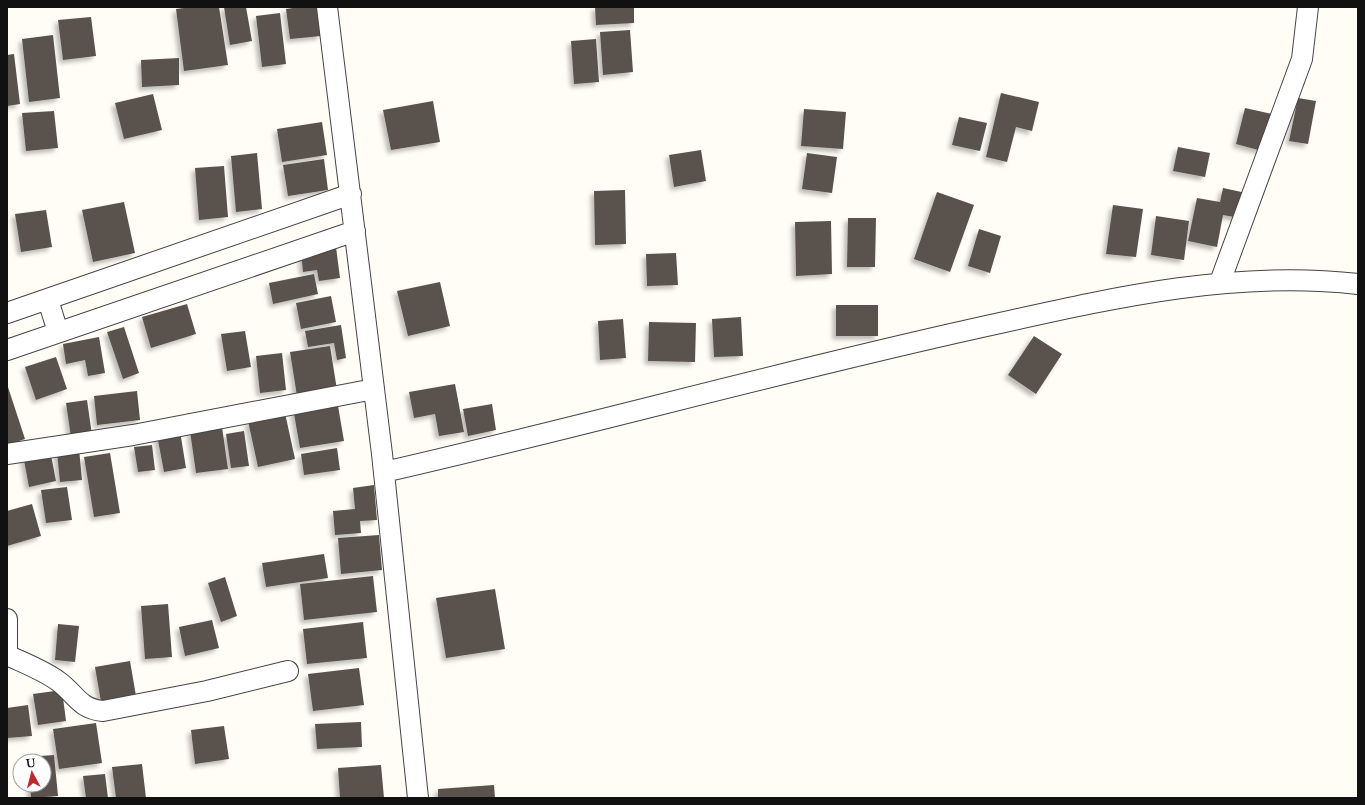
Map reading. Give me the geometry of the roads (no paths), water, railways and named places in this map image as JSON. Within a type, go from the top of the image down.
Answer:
[{"type":"street","points":[[327,7],[384,472],[418,798]]},
{"type":"street","points":[[1220,282],[1302,59],[1308,7]]},
{"type":"street","points":[[7,350],[53,315],[351,194]]},
{"type":"street","points":[[7,314],[53,315],[355,231]]},
{"type":"street","points":[[384,472],[483,450],[863,353],[1106,300],[1166,289],[1220,282],[1280,280],[1358,284]]},
{"type":"street","points":[[7,454],[133,435],[374,389]]},
{"type":"street","points":[[7,619],[7,650]]},
{"type":"street","points":[[7,656],[36,668],[58,681],[82,705],[91,710],[103,711],[207,691],[288,671]]}]
